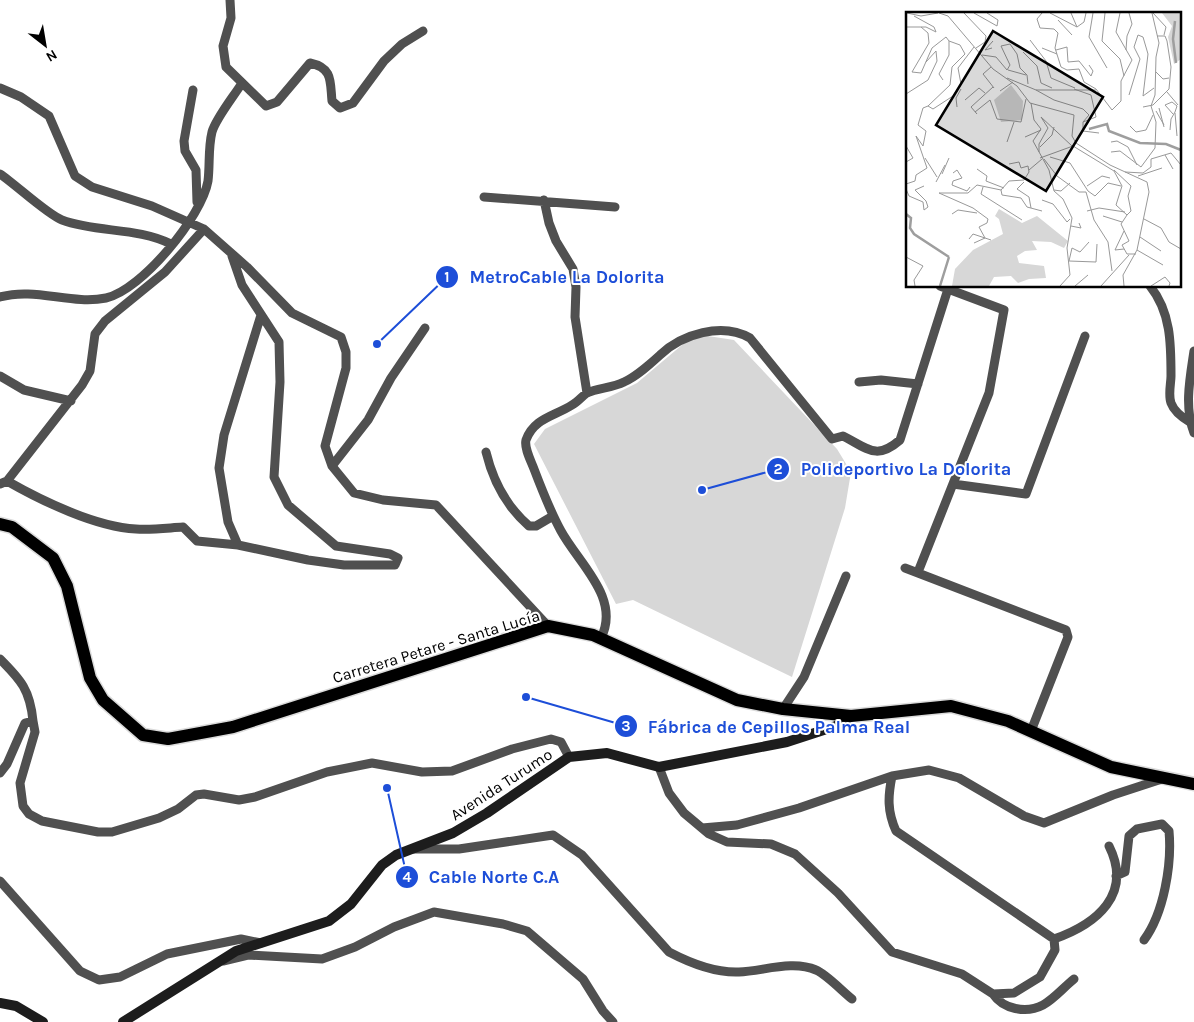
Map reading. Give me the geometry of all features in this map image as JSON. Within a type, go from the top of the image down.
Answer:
[{"type":"main road","name":"Carretera Petare - Santa Lucía","points":[[0,524],[12,527],[53,558],[67,586],[90,678],[103,700],[143,735],[168,739],[233,727],[548,626],[601,638],[737,700],[783,709],[850,716],[951,706],[1008,721],[1111,767],[1194,784]]},
{"type":"street","points":[[230,0],[231,18],[223,46],[226,67],[266,106],[277,102],[310,63],[321,66],[328,72],[332,101],[340,108],[352,103],[384,61],[402,44],[423,31]]},
{"type":"street","points":[[0,298],[22,294],[84,300],[107,298],[149,271],[190,222],[208,182],[208,158],[212,130],[242,83]]},
{"type":"street","points":[[0,88],[21,97],[49,116],[75,176],[92,187],[152,206],[204,229],[292,313],[341,337],[346,352],[346,368],[324,446],[332,466],[354,493],[383,500],[436,505],[548,626]]},
{"type":"street","points":[[193,90],[184,141],[185,151],[196,170],[197,204]]},
{"type":"street","points":[[0,174],[60,219],[102,229],[155,236],[171,244]]},
{"type":"street","points":[[484,197],[544,200],[615,207]]},
{"type":"street","points":[[544,200],[549,223],[556,241],[573,269],[576,287],[575,317],[587,393]]},
{"type":"street","points":[[204,229],[165,272],[104,321],[95,334],[90,371],[71,401],[3,483],[54,505],[107,524],[135,529],[183,528],[197,540],[238,545],[308,560],[344,565],[395,565],[398,558],[390,554],[336,546],[288,505],[274,478],[280,382],[280,342],[271,326],[260,315],[242,285],[231,253]]},
{"type":"street","points":[[601,638],[607,626],[607,608],[590,572],[562,533],[553,516],[525,444],[530,431],[538,422],[572,405],[587,393],[623,382],[646,368],[672,344],[697,333],[738,331],[750,338],[832,440],[843,436],[870,452],[881,452],[900,440],[918,384],[944,288],[1004,310],[989,393],[918,572]]},
{"type":"street","points":[[1151,288],[1162,306],[1171,342],[1170,402],[1190,422]]},
{"type":"street","points":[[238,545],[228,522],[219,468],[224,435],[260,315]]},
{"type":"street","points":[[332,466],[368,420],[391,378],[425,328]]},
{"type":"street","points":[[953,484],[1026,494],[1085,336]]},
{"type":"street","points":[[1194,351],[1189,387],[1190,422],[1194,433]]},
{"type":"street","points":[[0,376],[24,390],[71,401]]},
{"type":"street","points":[[859,382],[881,380],[918,384]]},
{"type":"street","points":[[486,452],[491,473],[517,516],[529,526],[536,526],[553,516]]},
{"type":"street","points":[[905,568],[1066,630],[1068,637],[1031,731]]},
{"type":"street","points":[[783,709],[804,677],[846,576]]},
{"type":"street","points":[[0,659],[24,687],[31,700],[34,732],[20,783],[23,806],[29,814],[42,821],[98,832],[120,830],[159,818],[178,809],[196,795],[204,794],[239,800],[255,797],[328,772],[372,763],[422,772],[452,771],[512,748],[551,739],[561,742],[569,757]]},
{"type":"street","name":"Avenida Turumo","points":[[123,1022],[236,951],[329,920],[351,904],[382,865],[396,855],[453,833],[488,813],[569,757],[607,753],[660,767],[787,742],[836,726],[850,716]]},
{"type":"street","points":[[0,773],[7,764],[25,723],[33,721]]},
{"type":"street","points":[[660,767],[669,793],[684,814],[709,834],[727,842],[771,844],[795,854],[838,894],[892,952],[962,974],[993,994],[999,1002],[1008,1008],[1032,1008],[1043,1005],[1074,979]]},
{"type":"street","points":[[702,828],[737,825],[799,808],[892,776],[929,770],[959,778],[1024,816],[1044,824],[1113,795],[1166,778]]},
{"type":"street","points":[[892,776],[888,798],[890,818],[896,831],[1054,939]]},
{"type":"street","points":[[1116,876],[1124,872],[1128,836],[1136,829],[1162,824],[1169,831],[1170,844],[1161,907],[1154,926],[1144,940]]},
{"type":"street","points":[[413,849],[460,849],[553,835],[582,855],[669,952],[686,961],[708,968],[738,972],[797,966],[817,970],[852,999]]},
{"type":"street","points":[[1054,939],[1073,932],[1102,912],[1114,891],[1116,876],[1115,857],[1110,846]]},
{"type":"street","points":[[0,881],[80,971],[99,980],[120,977],[167,954],[241,939],[261,944]]},
{"type":"street","points":[[213,964],[248,955],[322,959],[355,947],[394,927],[434,912],[503,924],[527,931],[583,979],[603,1011],[613,1022]]},
{"type":"street","points":[[993,994],[1014,993],[1040,977],[1055,950],[1054,939]]},
{"type":"street","points":[[0,1003],[16,1006],[43,1022]]},
{"type":"shaded area","points":[[695,334],[734,340],[837,449],[851,472],[845,508],[792,677],[633,600],[616,604],[534,444],[545,429],[637,383]]},
{"type":"place","name":"MetroCable La Dolorita","points":[[377,344]]},
{"type":"place","name":"Polideportivo La Dolorita","points":[[702,490]]},
{"type":"place","name":"Fábrica de Cepillos Palma Real","points":[[526,697]]},
{"type":"place","name":"Cable Norte C.A","points":[[387,788]]}]
